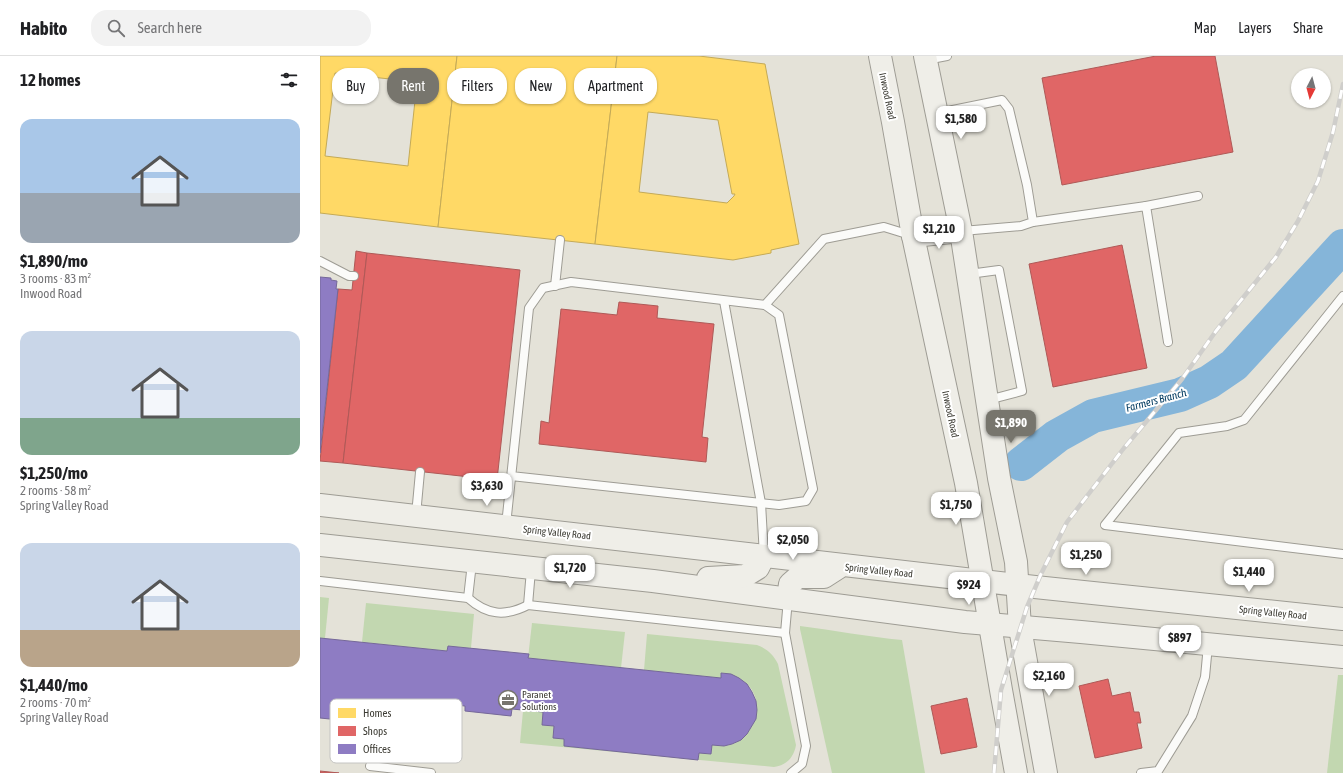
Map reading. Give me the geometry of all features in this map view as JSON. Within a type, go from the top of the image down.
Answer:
[{"type":"main road","name":"Inwood Road","points":[[880,56],[913,236],[966,483],[1016,773]]},
{"type":"main road","points":[[933,57],[938,113],[961,231],[999,478],[1014,555],[1020,628],[1046,773]]},
{"type":"main road","points":[[913,236],[961,231]]},
{"type":"main road","name":"Spring Valley Road","points":[[320,505],[842,566],[1343,619]]},
{"type":"main road","points":[[320,545],[473,560],[653,581],[965,622],[1343,657]]},
{"type":"main road","points":[[653,581],[744,576],[758,568],[764,556]]},
{"type":"main road","points":[[788,598],[790,584],[798,577],[824,578],[842,566]]},
{"type":"lane","points":[[938,113],[1002,100],[1009,109],[1027,185],[1033,222]]},
{"type":"lane","points":[[961,231],[1021,226],[1033,222],[1146,206],[1198,196]]},
{"type":"lane","points":[[1146,206],[1168,342]]},
{"type":"lane","points":[[765,305],[824,239],[884,227],[913,236]]},
{"type":"lane","points":[[555,286],[560,240]]},
{"type":"lane","points":[[320,261],[349,276],[354,276]]},
{"type":"lane","points":[[968,274],[1000,270],[1022,391],[987,400]]},
{"type":"lane","points":[[506,526],[529,308],[543,288],[571,282],[765,305],[779,315],[813,489],[806,501],[779,505],[512,476]]},
{"type":"lane","points":[[1343,296],[1244,420],[1227,426],[1179,433],[1105,526],[1343,554]]},
{"type":"lane","points":[[724,300],[761,503],[764,556]]},
{"type":"lane","points":[[416,516],[420,472]]},
{"type":"lane","points":[[468,598],[473,560]]},
{"type":"lane","points":[[528,605],[532,567]]},
{"type":"lane","points":[[320,581],[468,598],[482,608],[498,613],[508,613],[528,605],[784,632]]},
{"type":"lane","points":[[788,598],[784,632],[806,746],[802,764],[791,773]]},
{"type":"lane","points":[[1141,773],[1158,771],[1192,716],[1205,677],[1208,645]]},
{"type":"lane","points":[[370,766],[431,773]]},
{"type":"green space","points":[[320,597],[329,598],[325,638],[320,638]]},
{"type":"green space","points":[[366,603],[474,614],[471,648],[448,646],[447,651],[362,642]]},
{"type":"green space","points":[[532,623],[625,632],[621,668],[528,658]]},
{"type":"green space","points":[[800,626],[902,640],[925,773],[832,773]]},
{"type":"green space","points":[[647,634],[757,645],[769,652],[778,664],[796,745],[792,757],[783,764],[774,767],[698,760],[699,753],[711,754],[712,745],[724,746],[734,744],[749,731],[754,722],[756,712],[756,702],[753,692],[744,682],[735,677],[722,673],[721,678],[644,670]]},
{"type":"green space","points":[[1338,675],[1343,675],[1343,773],[1327,773]]},
{"type":"green space","points":[[523,711],[543,712],[542,725],[554,726],[553,737],[564,739],[564,746],[680,758],[520,743]]},
{"type":"building: Homes","points":[[320,56],[457,56],[456,68],[447,68],[447,104],[452,104],[438,227],[320,213]],"holes":[[[332,68],[379,68],[379,78],[387,79],[387,68],[439,68],[439,104],[415,104],[408,166],[325,156],[332,98]]]},
{"type":"building: Homes","points":[[457,56],[617,56],[616,68],[574,68],[574,104],[611,104],[595,244],[438,227],[452,104],[507,104],[507,68],[456,68]]},
{"type":"building: Homes","points":[[617,56],[699,56],[765,64],[799,244],[771,250],[771,253],[733,260],[595,244],[611,104],[657,104],[657,68],[616,68]],"holes":[[[648,112],[718,120],[732,194],[735,194],[727,203],[639,192]]]},
{"type":"building: Shops","points":[[1156,56],[1215,56],[1233,152],[1062,185],[1042,78]]},
{"type":"building: Shops","points":[[1122,245],[1147,368],[1053,387],[1029,264]]},
{"type":"building: Shops","points":[[356,251],[367,253],[343,463],[320,461],[338,289],[352,290]]},
{"type":"building: Shops","points":[[367,253],[520,270],[497,480],[343,463]]},
{"type":"building: Shops","points":[[619,302],[658,306],[657,318],[714,324],[702,437],[708,438],[706,462],[539,444],[541,421],[549,423],[561,309],[617,315]]},
{"type":"building: Shops","points":[[1108,679],[1112,696],[1130,692],[1134,712],[1139,712],[1141,723],[1137,723],[1142,748],[1095,758],[1079,686]]},
{"type":"building: Shops","points":[[967,698],[977,747],[941,754],[931,706]]},
{"type":"building: Shops","points":[[320,771],[339,773],[320,773]]},
{"type":"building: Offices","points":[[320,277],[331,278],[331,280],[337,281],[336,289],[338,289],[320,453]]},
{"type":"building: Offices","points":[[320,638],[447,651],[448,646],[529,654],[528,658],[721,678],[721,673],[731,674],[747,684],[756,701],[757,710],[756,719],[747,734],[741,740],[724,746],[712,745],[711,754],[699,753],[698,760],[564,746],[564,739],[553,738],[554,726],[542,725],[543,712],[512,709],[511,716],[465,711],[465,706],[462,706],[462,699],[330,699],[330,719],[320,718]]},
{"type":"waterway","name":"Farmers Branch","points":[[1021,464],[1057,436],[1093,416],[1180,395],[1209,382],[1234,365],[1343,246]]},
{"type":"railway","points":[[994,773],[1001,690],[1027,607],[1041,574],[1067,522],[1124,448],[1182,379],[1216,331],[1276,257],[1298,221],[1318,181],[1333,132],[1343,84]]},
{"type":"place","name":"Paranet Solutions","points":[[508,700]]}]
